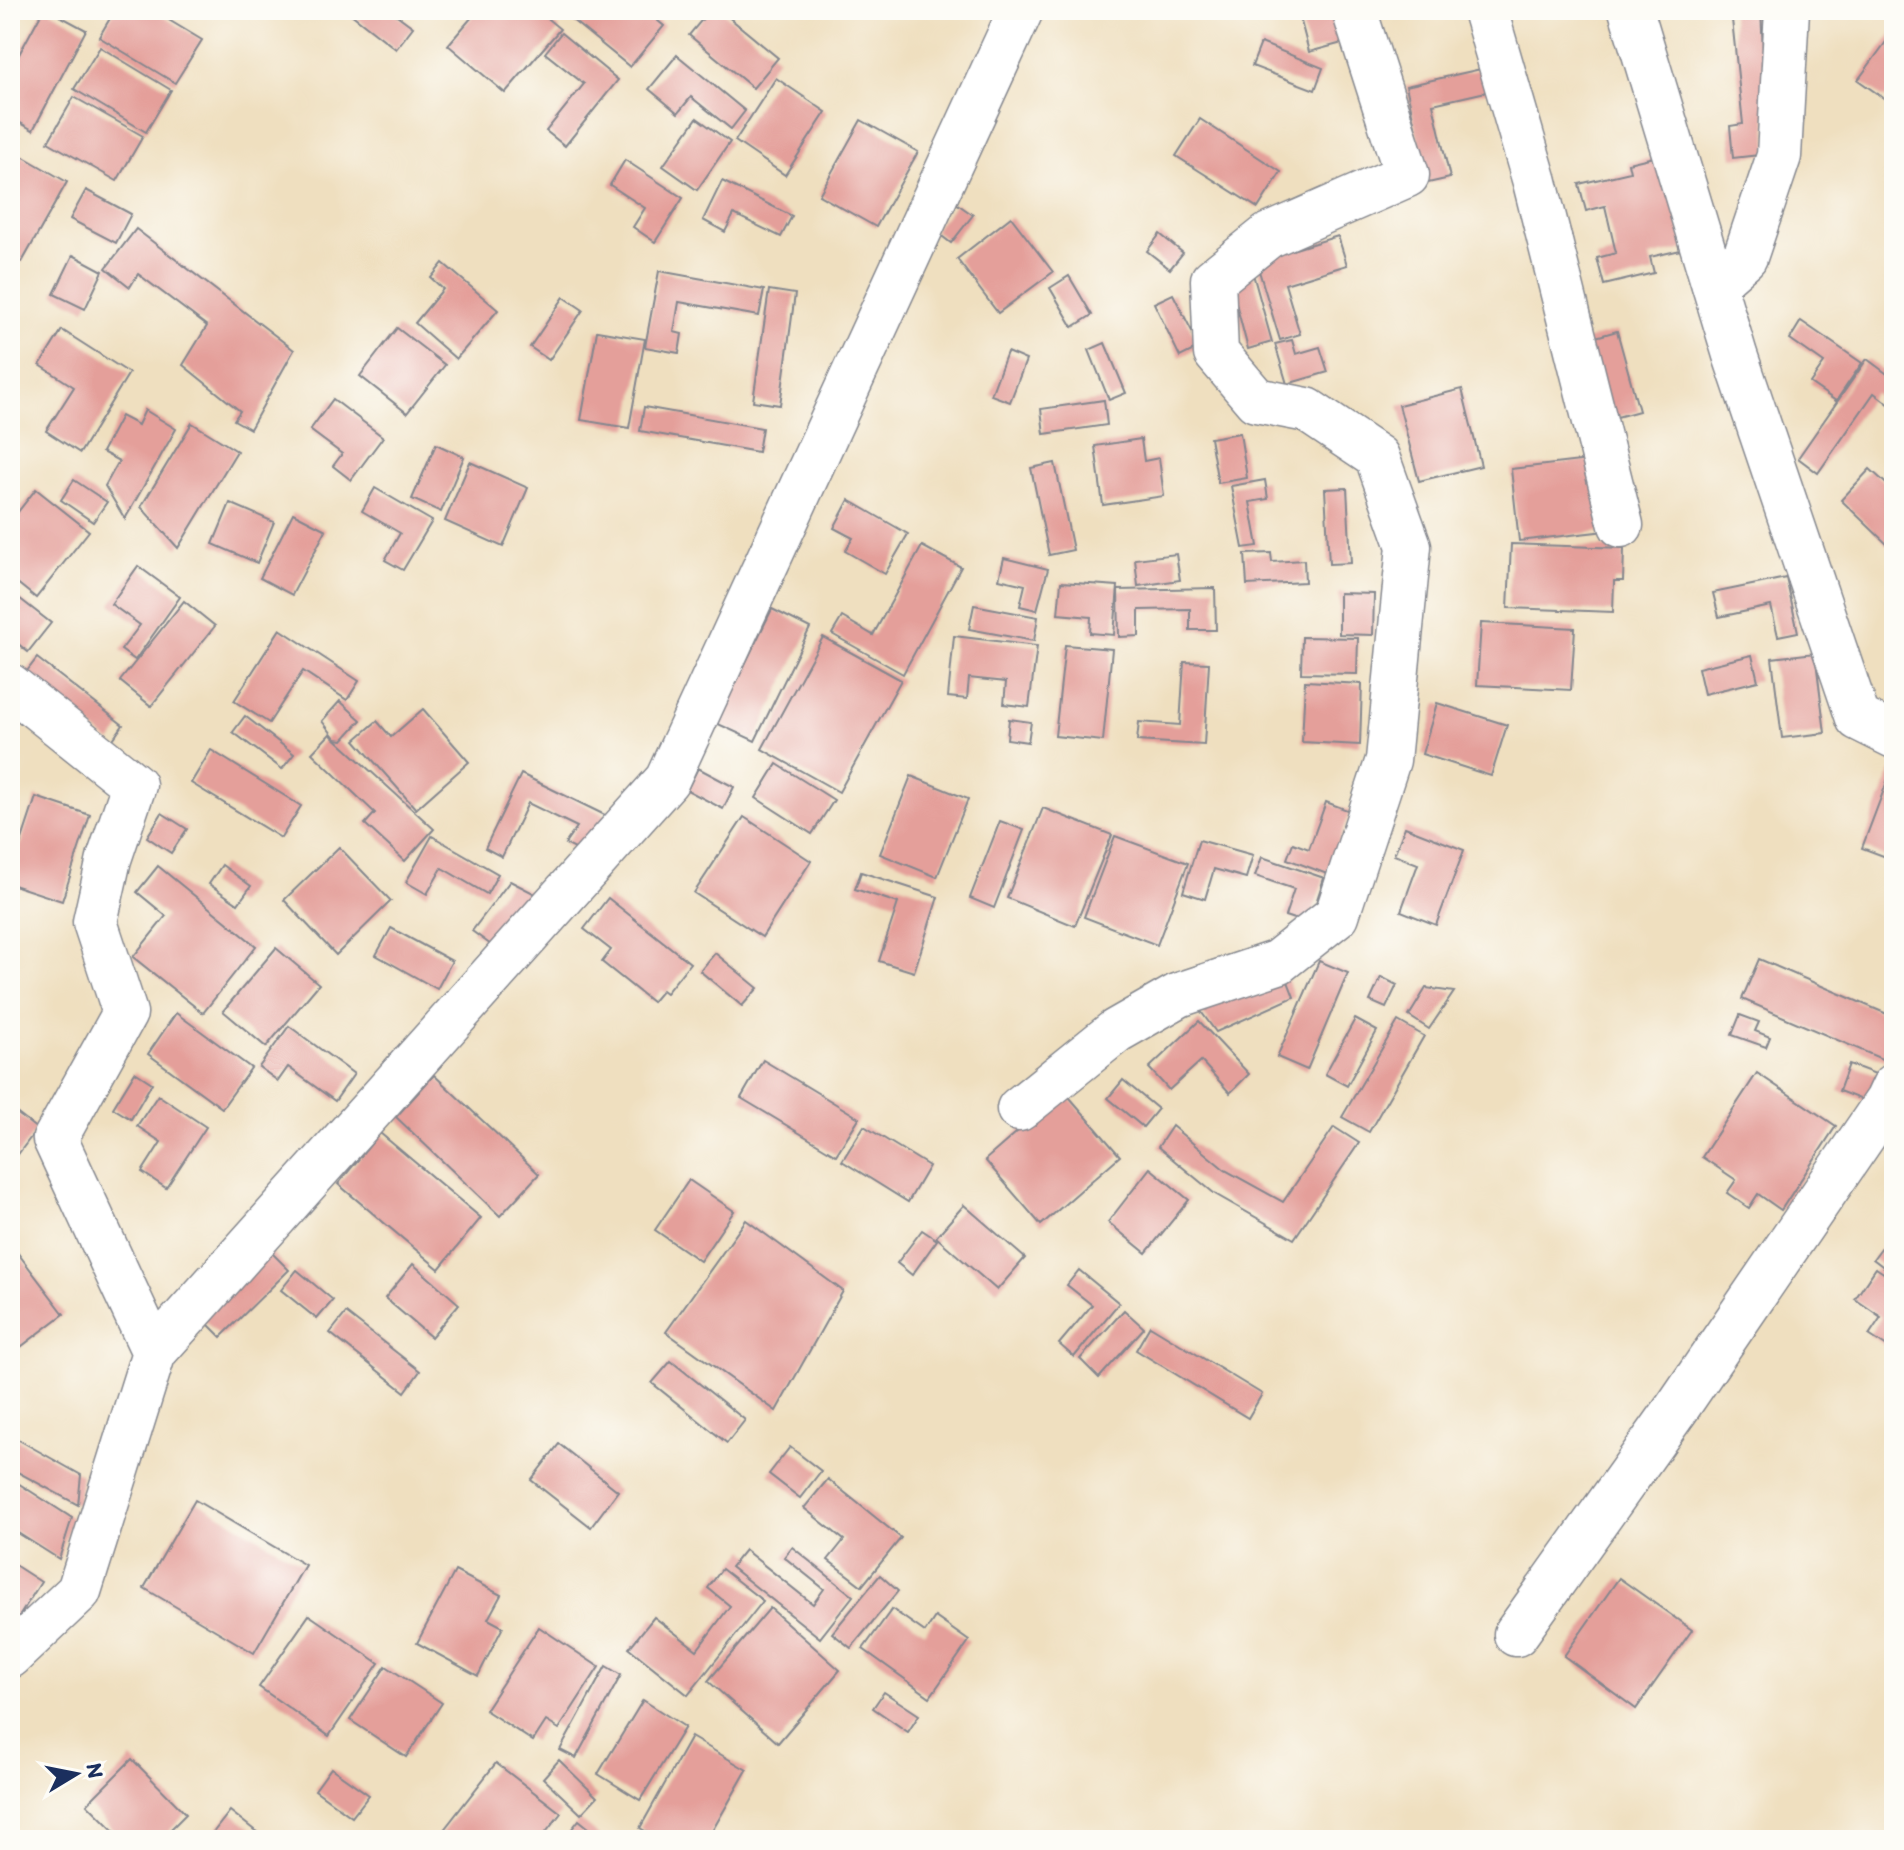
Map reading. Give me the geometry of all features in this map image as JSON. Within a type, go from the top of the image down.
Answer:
[{"type":"street","points":[[10,1656],[79,1591],[154,1352],[667,780],[1021,10]]},
{"type":"street","points":[[1019,1109],[1116,1031],[1179,995],[1278,962],[1337,915],[1388,760],[1409,546],[1377,457],[1307,410],[1256,400],[1216,353],[1213,280],[1268,236],[1407,175],[1354,10]]},
{"type":"street","points":[[1485,10],[1535,182],[1621,525]]},
{"type":"street","points":[[1631,10],[1735,355],[1858,718],[1894,736]]},
{"type":"street","points":[[1714,284],[1745,257],[1779,156],[1787,10]]},
{"type":"street","points":[[10,686],[134,785],[109,859],[95,922],[125,1013],[55,1139],[154,1352]]},
{"type":"street","points":[[1516,1634],[1775,1267],[1894,1086]]},
{"type":"building","points":[[43,10],[49,10],[86,30],[33,130],[10,117],[10,71]]},
{"type":"building","points":[[115,10],[152,10],[202,40],[175,83],[99,37]]},
{"type":"building","points":[[346,10],[390,10],[413,27],[396,49]]},
{"type":"building","points":[[478,10],[537,10],[560,29],[505,93],[448,45]]},
{"type":"building","points":[[560,10],[645,10],[664,26],[630,67]]},
{"type":"building","points":[[710,10],[720,10],[778,58],[753,88],[689,35]]},
{"type":"building","points":[[1298,10],[1338,10],[1346,42],[1309,52]]},
{"type":"building","points":[[1731,10],[1761,10],[1768,154],[1733,158],[1730,126],[1743,124]]},
{"type":"building","points":[[1894,31],[1894,87],[1885,99],[1858,80]]},
{"type":"building","points":[[561,33],[618,80],[565,146],[546,131],[584,84],[545,53]]},
{"type":"building","points":[[1261,43],[1323,68],[1315,90],[1252,66]]},
{"type":"building","points":[[100,47],[171,90],[146,132],[74,89]]},
{"type":"building","points":[[677,55],[745,111],[731,129],[691,97],[678,113],[649,89]]},
{"type":"building","points":[[1494,66],[1499,89],[1433,104],[1450,178],[1428,183],[1406,86]]},
{"type":"building","points":[[776,78],[826,112],[785,175],[735,141]]},
{"type":"building","points":[[74,97],[143,136],[117,181],[48,142]]},
{"type":"building","points":[[697,118],[730,142],[697,190],[663,166]]},
{"type":"building","points":[[1200,119],[1281,172],[1258,208],[1176,156]]},
{"type":"building","points":[[861,120],[918,152],[876,227],[819,195]]},
{"type":"building","points":[[10,149],[67,182],[22,262],[10,255]]},
{"type":"building","points":[[1662,155],[1685,249],[1650,257],[1654,273],[1604,285],[1597,258],[1616,253],[1605,206],[1586,211],[1579,184],[1630,172],[1628,163]]},
{"type":"building","points":[[625,160],[683,198],[655,242],[633,227],[645,208],[610,185]]},
{"type":"building","points":[[722,181],[792,216],[781,237],[734,214],[725,232],[703,220]]},
{"type":"building","points":[[86,190],[131,214],[116,243],[70,219]]},
{"type":"building","points":[[956,203],[973,215],[951,243],[934,230]]},
{"type":"building","points":[[1011,217],[1053,272],[998,313],[957,259]]},
{"type":"building","points":[[136,229],[294,350],[250,429],[234,420],[240,411],[183,365],[207,326],[138,274],[130,287],[106,268]]},
{"type":"building","points":[[1160,234],[1183,253],[1170,269],[1147,251]]},
{"type":"building","points":[[1338,236],[1347,265],[1285,284],[1300,334],[1280,340],[1256,261]]},
{"type":"building","points":[[73,255],[103,271],[85,309],[54,294]]},
{"type":"building","points":[[443,263],[498,310],[456,359],[415,323],[443,289],[431,278]]},
{"type":"building","points":[[659,271],[764,290],[759,316],[679,302],[674,332],[682,334],[679,353],[645,347]]},
{"type":"building","points":[[1253,274],[1272,342],[1248,349],[1230,280]]},
{"type":"building","points":[[1069,276],[1092,315],[1073,327],[1050,288]]},
{"type":"building","points":[[769,290],[795,294],[780,405],[753,401]]},
{"type":"building","points":[[1173,294],[1200,347],[1180,357],[1154,303]]},
{"type":"building","points":[[564,297],[583,310],[549,360],[530,347]]},
{"type":"building","points":[[1801,321],[1862,363],[1836,401],[1810,383],[1824,363],[1790,339]]},
{"type":"building","points":[[397,328],[445,365],[407,413],[360,376]]},
{"type":"building","points":[[62,330],[129,373],[80,453],[46,431],[74,387],[40,365]]},
{"type":"building","points":[[597,331],[645,339],[629,428],[581,420]]},
{"type":"building","points":[[1617,331],[1639,411],[1606,420],[1585,340]]},
{"type":"building","points":[[1292,340],[1296,354],[1320,347],[1328,372],[1287,384],[1275,344]]},
{"type":"building","points":[[1105,343],[1126,393],[1109,400],[1089,350]]},
{"type":"building","points":[[1007,352],[1026,360],[1010,402],[991,395]]},
{"type":"building","points":[[1867,359],[1894,379],[1894,408],[1874,393],[1818,473],[1798,458]]},
{"type":"building","points":[[1462,389],[1481,466],[1419,481],[1399,405]]},
{"type":"building","points":[[333,399],[383,437],[351,480],[333,466],[342,454],[310,430]]},
{"type":"building","points":[[1104,400],[1107,425],[1044,434],[1041,409]]},
{"type":"building","points":[[644,407],[762,428],[758,452],[640,431]]},
{"type":"building","points":[[145,410],[176,429],[125,519],[105,486],[119,461],[102,452],[121,416],[138,425]]},
{"type":"building","points":[[192,423],[237,451],[178,548],[141,507]]},
{"type":"building","points":[[1240,433],[1247,478],[1218,483],[1210,438]]},
{"type":"building","points":[[1141,439],[1144,461],[1159,458],[1164,496],[1103,505],[1095,446]]},
{"type":"building","points":[[436,444],[464,457],[441,512],[412,499]]},
{"type":"building","points":[[1597,459],[1605,531],[1519,541],[1511,469]]},
{"type":"building","points":[[470,462],[528,488],[503,547],[445,521]]},
{"type":"building","points":[[1055,463],[1073,550],[1049,555],[1031,468]]},
{"type":"building","points":[[1870,469],[1894,491],[1892,549],[1841,500]]},
{"type":"building","points":[[74,480],[107,502],[93,522],[61,500]]},
{"type":"building","points":[[1265,480],[1268,499],[1250,502],[1258,546],[1243,548],[1231,486]]},
{"type":"building","points":[[375,488],[432,521],[403,570],[385,560],[400,533],[362,511]]},
{"type":"building","points":[[1347,488],[1351,563],[1329,564],[1325,489]]},
{"type":"building","points":[[36,489],[89,531],[36,598],[10,577],[10,522]]},
{"type":"building","points":[[849,500],[908,534],[885,574],[845,551],[853,538],[834,528]]},
{"type":"building","points":[[230,503],[274,522],[257,563],[213,544]]},
{"type":"building","points":[[293,513],[326,530],[292,595],[260,578]]},
{"type":"building","points":[[1511,544],[1624,548],[1623,581],[1614,581],[1613,612],[1508,608]]},
{"type":"building","points":[[922,546],[961,567],[903,674],[832,634],[842,617],[873,635]]},
{"type":"building","points":[[1271,553],[1272,562],[1304,560],[1305,582],[1247,585],[1245,554]]},
{"type":"building","points":[[1176,554],[1180,580],[1138,586],[1135,559]]},
{"type":"building","points":[[1004,558],[1048,569],[1037,610],[1020,606],[1025,585],[999,579]]},
{"type":"building","points":[[138,566],[180,597],[135,660],[121,650],[140,625],[111,604]]},
{"type":"building","points":[[1786,578],[1798,632],[1778,636],[1771,606],[1719,617],[1713,593]]},
{"type":"building","points":[[1061,582],[1118,586],[1114,635],[1090,633],[1091,617],[1058,614]]},
{"type":"building","points":[[1215,588],[1216,630],[1190,630],[1190,609],[1139,610],[1139,636],[1119,637],[1118,590]]},
{"type":"building","points":[[10,591],[51,623],[28,652],[10,637]]},
{"type":"building","points":[[1339,593],[1374,594],[1373,635],[1339,634]]},
{"type":"building","points":[[184,601],[215,626],[151,706],[120,681]]},
{"type":"building","points":[[974,605],[1038,617],[1034,641],[969,629]]},
{"type":"building","points":[[772,609],[810,628],[755,741],[716,723]]},
{"type":"building","points":[[1481,623],[1575,628],[1571,690],[1477,685]]},
{"type":"building","points":[[280,629],[359,681],[347,700],[303,671],[269,723],[234,701]]},
{"type":"building","points":[[954,636],[1037,646],[1029,707],[1004,704],[1006,682],[969,678],[967,699],[948,697]]},
{"type":"building","points":[[823,637],[901,680],[839,792],[762,749]]},
{"type":"building","points":[[1302,637],[1358,638],[1357,674],[1301,673]]},
{"type":"building","points":[[1065,645],[1112,649],[1103,741],[1055,736]]},
{"type":"building","points":[[1815,653],[1825,733],[1782,738],[1772,658]]},
{"type":"building","points":[[1752,655],[1758,681],[1704,694],[1698,668]]},
{"type":"building","points":[[37,658],[123,725],[111,742],[24,675]]},
{"type":"building","points":[[1184,662],[1209,663],[1204,745],[1137,741],[1139,722],[1180,725]]},
{"type":"building","points":[[1305,681],[1362,684],[1360,745],[1302,742]]},
{"type":"building","points":[[340,701],[361,720],[343,740],[336,739],[322,721]]},
{"type":"building","points":[[1437,703],[1507,725],[1491,776],[1422,754]]},
{"type":"building","points":[[423,709],[469,762],[416,809],[355,740],[377,721],[391,737]]},
{"type":"building","points":[[245,716],[294,754],[282,769],[233,732]]},
{"type":"building","points":[[1009,719],[1031,722],[1028,742],[1007,739]]},
{"type":"building","points":[[330,734],[434,829],[405,861],[365,824],[375,813],[312,753]]},
{"type":"building","points":[[211,750],[301,806],[281,838],[191,783]]},
{"type":"building","points":[[1894,763],[1894,860],[1862,848]]},
{"type":"building","points":[[777,764],[834,800],[812,834],[756,798]]},
{"type":"building","points":[[698,768],[734,787],[723,809],[687,790]]},
{"type":"building","points":[[521,774],[615,820],[589,856],[565,844],[577,827],[528,803],[502,857],[485,848]]},
{"type":"building","points":[[911,776],[968,799],[937,877],[880,854]]},
{"type":"building","points":[[36,797],[90,815],[62,901],[10,884]]},
{"type":"building","points":[[1326,802],[1350,811],[1327,874],[1287,859],[1293,843],[1309,849]]},
{"type":"building","points":[[1043,808],[1112,835],[1075,926],[1007,898]]},
{"type":"building","points":[[162,813],[187,829],[171,853],[147,837]]},
{"type":"building","points":[[744,817],[811,861],[762,937],[694,893]]},
{"type":"building","points":[[1000,821],[1024,830],[994,908],[970,898]]},
{"type":"building","points":[[1405,827],[1464,850],[1436,925],[1401,911],[1418,864],[1394,855]]},
{"type":"building","points":[[432,836],[498,874],[487,894],[442,868],[427,894],[406,882]]},
{"type":"building","points":[[1115,836],[1188,863],[1157,945],[1084,917]]},
{"type":"building","points":[[1199,840],[1253,855],[1246,878],[1214,869],[1205,899],[1183,892]]},
{"type":"building","points":[[339,847],[391,901],[336,955],[284,900]]},
{"type":"building","points":[[1262,857],[1324,878],[1309,924],[1285,916],[1294,889],[1255,876]]},
{"type":"building","points":[[222,865],[251,886],[238,904],[209,884]]},
{"type":"building","points":[[158,866],[256,946],[203,1013],[133,957],[166,916],[137,892]]},
{"type":"building","points":[[861,872],[938,897],[914,972],[879,961],[898,903],[855,889]]},
{"type":"building","points":[[510,881],[547,900],[502,953],[472,931]]},
{"type":"building","points":[[608,898],[690,963],[666,993],[662,990],[652,1002],[602,962],[611,950],[584,929]]},
{"type":"building","points":[[391,928],[452,961],[437,989],[376,955]]},
{"type":"building","points":[[276,948],[319,984],[266,1047],[223,1011]]},
{"type":"building","points":[[715,953],[758,988],[742,1006],[700,971]]},
{"type":"building","points":[[1759,959],[1894,1017],[1894,1037],[1884,1060],[1742,999]]},
{"type":"building","points":[[1319,961],[1348,973],[1307,1070],[1277,1057]]},
{"type":"building","points":[[1282,966],[1294,997],[1216,1032],[1194,1002]]},
{"type":"building","points":[[1381,977],[1397,985],[1386,1008],[1370,1001]]},
{"type":"building","points":[[1426,988],[1454,992],[1429,1029],[1409,1016]]},
{"type":"building","points":[[176,1013],[251,1068],[222,1108],[148,1054]]},
{"type":"building","points":[[1740,1015],[1759,1022],[1755,1031],[1770,1037],[1766,1047],[1732,1035]]},
{"type":"building","points":[[1355,1019],[1377,1031],[1347,1086],[1325,1074]]},
{"type":"building","points":[[1199,1021],[1249,1074],[1230,1093],[1201,1061],[1169,1090],[1149,1068]]},
{"type":"building","points":[[1398,1021],[1424,1036],[1369,1132],[1342,1117]]},
{"type":"building","points":[[289,1026],[354,1074],[335,1101],[288,1067],[278,1081],[259,1067]]},
{"type":"building","points":[[763,1060],[859,1118],[836,1155],[741,1098]]},
{"type":"building","points":[[1849,1064],[1881,1076],[1870,1103],[1839,1091]]},
{"type":"building","points":[[135,1072],[152,1083],[131,1119],[113,1108]]},
{"type":"building","points":[[1757,1073],[1836,1126],[1781,1210],[1758,1194],[1749,1208],[1727,1193],[1736,1180],[1702,1157]]},
{"type":"building","points":[[434,1075],[539,1174],[500,1216],[396,1117]]},
{"type":"building","points":[[1123,1080],[1158,1109],[1143,1127],[1108,1098]]},
{"type":"building","points":[[1064,1091],[1120,1156],[1041,1225],[985,1160]]},
{"type":"building","points":[[158,1095],[206,1127],[166,1188],[142,1172],[161,1142],[137,1126]]},
{"type":"building","points":[[10,1108],[37,1129],[10,1165]]},
{"type":"building","points":[[864,1126],[929,1166],[908,1202],[842,1161]]},
{"type":"building","points":[[1172,1126],[1225,1170],[1283,1202],[1334,1127],[1359,1143],[1294,1239],[1215,1194],[1158,1147]]},
{"type":"building","points":[[380,1133],[481,1218],[439,1269],[338,1184]]},
{"type":"building","points":[[1150,1168],[1189,1200],[1146,1253],[1108,1222]]},
{"type":"building","points":[[689,1180],[734,1211],[700,1261],[655,1230]]},
{"type":"building","points":[[964,1205],[1025,1258],[997,1290],[936,1237]]},
{"type":"building","points":[[746,1220],[843,1291],[776,1411],[666,1332]]},
{"type":"building","points":[[922,1230],[937,1240],[912,1275],[897,1263]]},
{"type":"building","points":[[1894,1231],[1894,1275],[1873,1259]]},
{"type":"building","points":[[14,1248],[64,1314],[18,1349],[10,1338],[10,1252]]},
{"type":"building","points":[[269,1250],[289,1270],[221,1337],[201,1317]]},
{"type":"building","points":[[413,1264],[459,1304],[431,1337],[385,1298]]},
{"type":"building","points":[[1876,1268],[1894,1280],[1894,1337],[1887,1347],[1869,1335],[1881,1317],[1855,1299]]},
{"type":"building","points":[[297,1270],[333,1300],[317,1319],[281,1290]]},
{"type":"building","points":[[1079,1270],[1119,1303],[1074,1357],[1059,1344],[1092,1305],[1067,1285]]},
{"type":"building","points":[[1124,1310],[1144,1328],[1099,1378],[1080,1359]]},
{"type":"building","points":[[346,1313],[420,1371],[405,1392],[330,1333]]},
{"type":"building","points":[[1150,1326],[1262,1394],[1248,1418],[1136,1350]]},
{"type":"building","points":[[671,1361],[745,1420],[727,1443],[652,1383]]},
{"type":"building","points":[[17,1439],[81,1475],[78,1505],[10,1468],[10,1452]]},
{"type":"building","points":[[559,1444],[618,1491],[591,1527],[531,1480]]},
{"type":"building","points":[[790,1447],[821,1471],[800,1498],[769,1474]]},
{"type":"building","points":[[10,1478],[72,1518],[59,1559],[10,1528]]},
{"type":"building","points":[[828,1479],[901,1538],[862,1586],[828,1560],[844,1540],[804,1508]]},
{"type":"building","points":[[195,1500],[305,1565],[254,1653],[144,1588]]},
{"type":"building","points":[[792,1547],[853,1596],[820,1638],[731,1567],[745,1550],[813,1604],[824,1589],[784,1557]]},
{"type":"building","points":[[10,1562],[41,1582],[15,1623],[10,1620]]},
{"type":"building","points":[[722,1569],[763,1601],[688,1695],[629,1648],[654,1617],[697,1650],[730,1606],[708,1588]]},
{"type":"building","points":[[455,1571],[501,1595],[488,1619],[503,1627],[478,1676],[417,1643]]},
{"type":"building","points":[[880,1575],[898,1591],[851,1648],[832,1633]]},
{"type":"building","points":[[1619,1578],[1692,1630],[1636,1709],[1564,1656]]},
{"type":"building","points":[[770,1608],[840,1670],[778,1743],[708,1681]]},
{"type":"building","points":[[892,1609],[925,1632],[935,1617],[969,1641],[930,1697],[863,1649]]},
{"type":"building","points":[[309,1615],[379,1663],[329,1736],[259,1687]]},
{"type":"building","points":[[539,1627],[599,1667],[559,1729],[546,1721],[533,1741],[485,1710]]},
{"type":"building","points":[[386,1666],[442,1703],[406,1757],[350,1720]]},
{"type":"building","points":[[606,1666],[621,1675],[576,1758],[560,1750]]},
{"type":"building","points":[[884,1692],[919,1715],[908,1732],[873,1708]]},
{"type":"building","points":[[643,1700],[685,1727],[640,1800],[598,1774]]},
{"type":"building","points":[[691,1737],[747,1770],[707,1840],[660,1840],[640,1828]]},
{"type":"building","points":[[132,1759],[186,1814],[160,1840],[123,1840],[87,1804]]},
{"type":"building","points":[[559,1760],[597,1797],[581,1814],[543,1778]]},
{"type":"building","points":[[496,1763],[561,1813],[540,1840],[444,1840],[439,1836]]},
{"type":"building","points":[[331,1768],[369,1795],[352,1817],[315,1790]]},
{"type":"building","points":[[230,1811],[267,1840],[220,1840],[212,1834]]},
{"type":"building","points":[[579,1820],[600,1837],[598,1840],[563,1840]]}]
